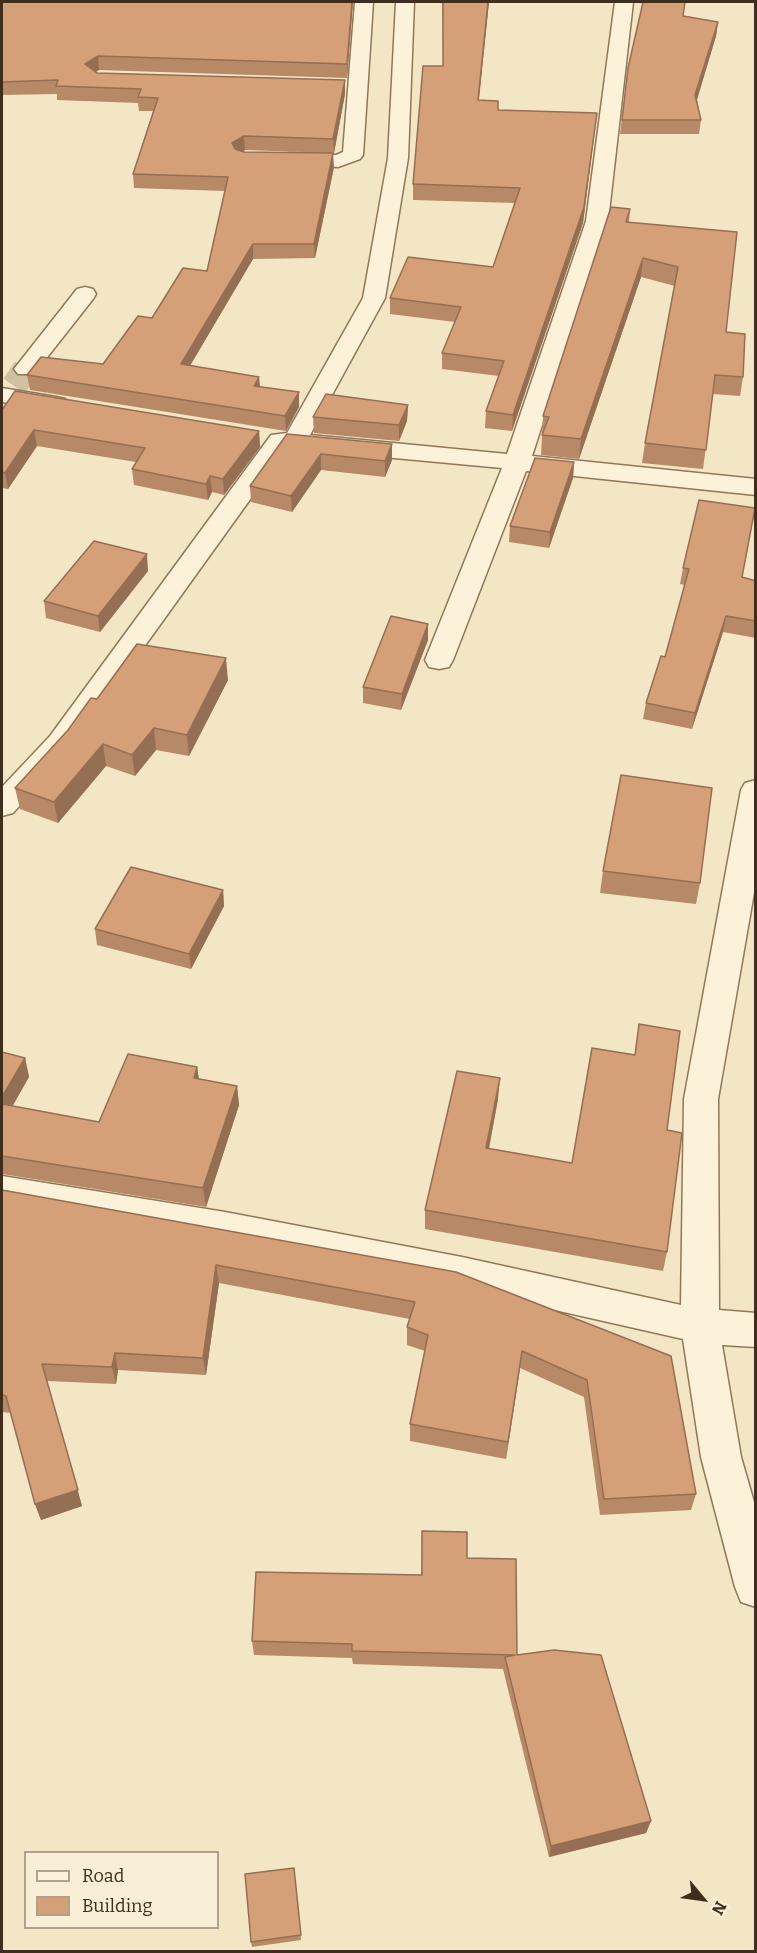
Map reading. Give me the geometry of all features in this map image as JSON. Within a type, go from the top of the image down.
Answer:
[{"type":"lane","points":[[268,159],[338,161],[353,155],[364,2]]},
{"type":"lane","points":[[2,805],[60,743],[277,439],[340,356],[374,298],[398,158],[405,2]]},
{"type":"lane","points":[[439,660],[517,462],[597,221],[624,2]]},
{"type":"lane","points":[[334,85],[358,86]]},
{"type":"lane","points":[[74,407],[12,387],[85,294]]},
{"type":"lane","points":[[277,439],[756,487]]},
{"type":"lane","points":[[756,790],[751,839],[701,1099],[700,1326],[722,1457],[756,1587]]},
{"type":"lane","points":[[2,1191],[225,1228],[462,1273],[700,1326],[756,1330]]},
{"type":"building","points":[[2,2],[352,2],[347,64],[98,56],[85,64],[97,73],[345,80],[333,139],[244,136],[232,143],[235,149],[244,152],[333,153],[314,244],[253,244],[181,364],[259,377],[254,386],[299,392],[285,416],[27,375],[41,357],[103,364],[138,316],[152,318],[183,268],[207,271],[228,177],[133,174],[158,98],[138,97],[141,89],[56,86],[58,80],[2,82]]},
{"type":"building","points":[[443,2],[488,2],[478,100],[498,101],[498,110],[597,113],[584,207],[513,415],[486,411],[504,361],[442,353],[461,307],[390,298],[408,257],[493,267],[520,188],[413,184],[423,66],[443,66]]},
{"type":"building","points":[[643,2],[685,2],[683,16],[718,22],[695,95],[701,120],[622,120],[628,68]]},
{"type":"building","points":[[611,207],[630,209],[626,222],[737,232],[726,332],[745,334],[743,377],[715,375],[706,450],[645,443],[678,267],[643,258],[581,439],[542,435],[549,417],[543,416]]},
{"type":"building","points":[[15,391],[259,431],[223,479],[210,476],[206,484],[132,469],[145,448],[34,430],[5,473],[2,472],[2,410]]},
{"type":"building","points":[[326,394],[408,405],[399,425],[313,417]]},
{"type":"building","points":[[287,434],[392,444],[385,461],[321,454],[291,496],[250,486]]},
{"type":"building","points":[[535,458],[574,462],[550,532],[510,526]]},
{"type":"building","points":[[699,500],[755,508],[742,577],[756,581],[756,621],[726,616],[695,713],[646,703],[661,656],[665,657],[689,569],[683,568]]},
{"type":"building","points":[[94,541],[147,554],[98,616],[44,601]]},
{"type":"building","points":[[391,616],[428,624],[402,694],[363,687]]},
{"type":"building","points":[[137,644],[226,658],[187,735],[154,728],[132,755],[103,744],[54,802],[15,788],[68,730],[91,698],[97,699]]},
{"type":"building","points":[[621,775],[712,788],[700,883],[603,871]]},
{"type":"building","points":[[131,867],[223,890],[189,954],[95,929]]},
{"type":"building","points":[[639,1024],[680,1031],[667,1130],[682,1133],[667,1252],[425,1210],[457,1071],[500,1078],[486,1148],[572,1163],[592,1048],[635,1055]]},
{"type":"building","points":[[2,1052],[25,1058],[2,1097]]},
{"type":"building","points":[[128,1054],[197,1067],[194,1078],[237,1086],[203,1188],[2,1156],[2,1104],[99,1122]]},
{"type":"building","points":[[2,1190],[456,1272],[671,1356],[696,1494],[604,1499],[587,1380],[522,1351],[508,1442],[410,1424],[428,1335],[407,1327],[415,1302],[216,1265],[203,1358],[115,1353],[112,1367],[42,1364],[78,1490],[35,1504],[6,1396],[2,1395]]},
{"type":"building","points":[[422,1531],[467,1532],[467,1558],[516,1559],[517,1655],[554,1650],[601,1655],[651,1821],[551,1846],[505,1657],[515,1655],[352,1651],[352,1644],[252,1641],[256,1572],[422,1575]]},
{"type":"building","points":[[294,1868],[301,1935],[251,1942],[245,1874]]},
{"type":"tunnel","points":[[14,386],[26,369]]}]
